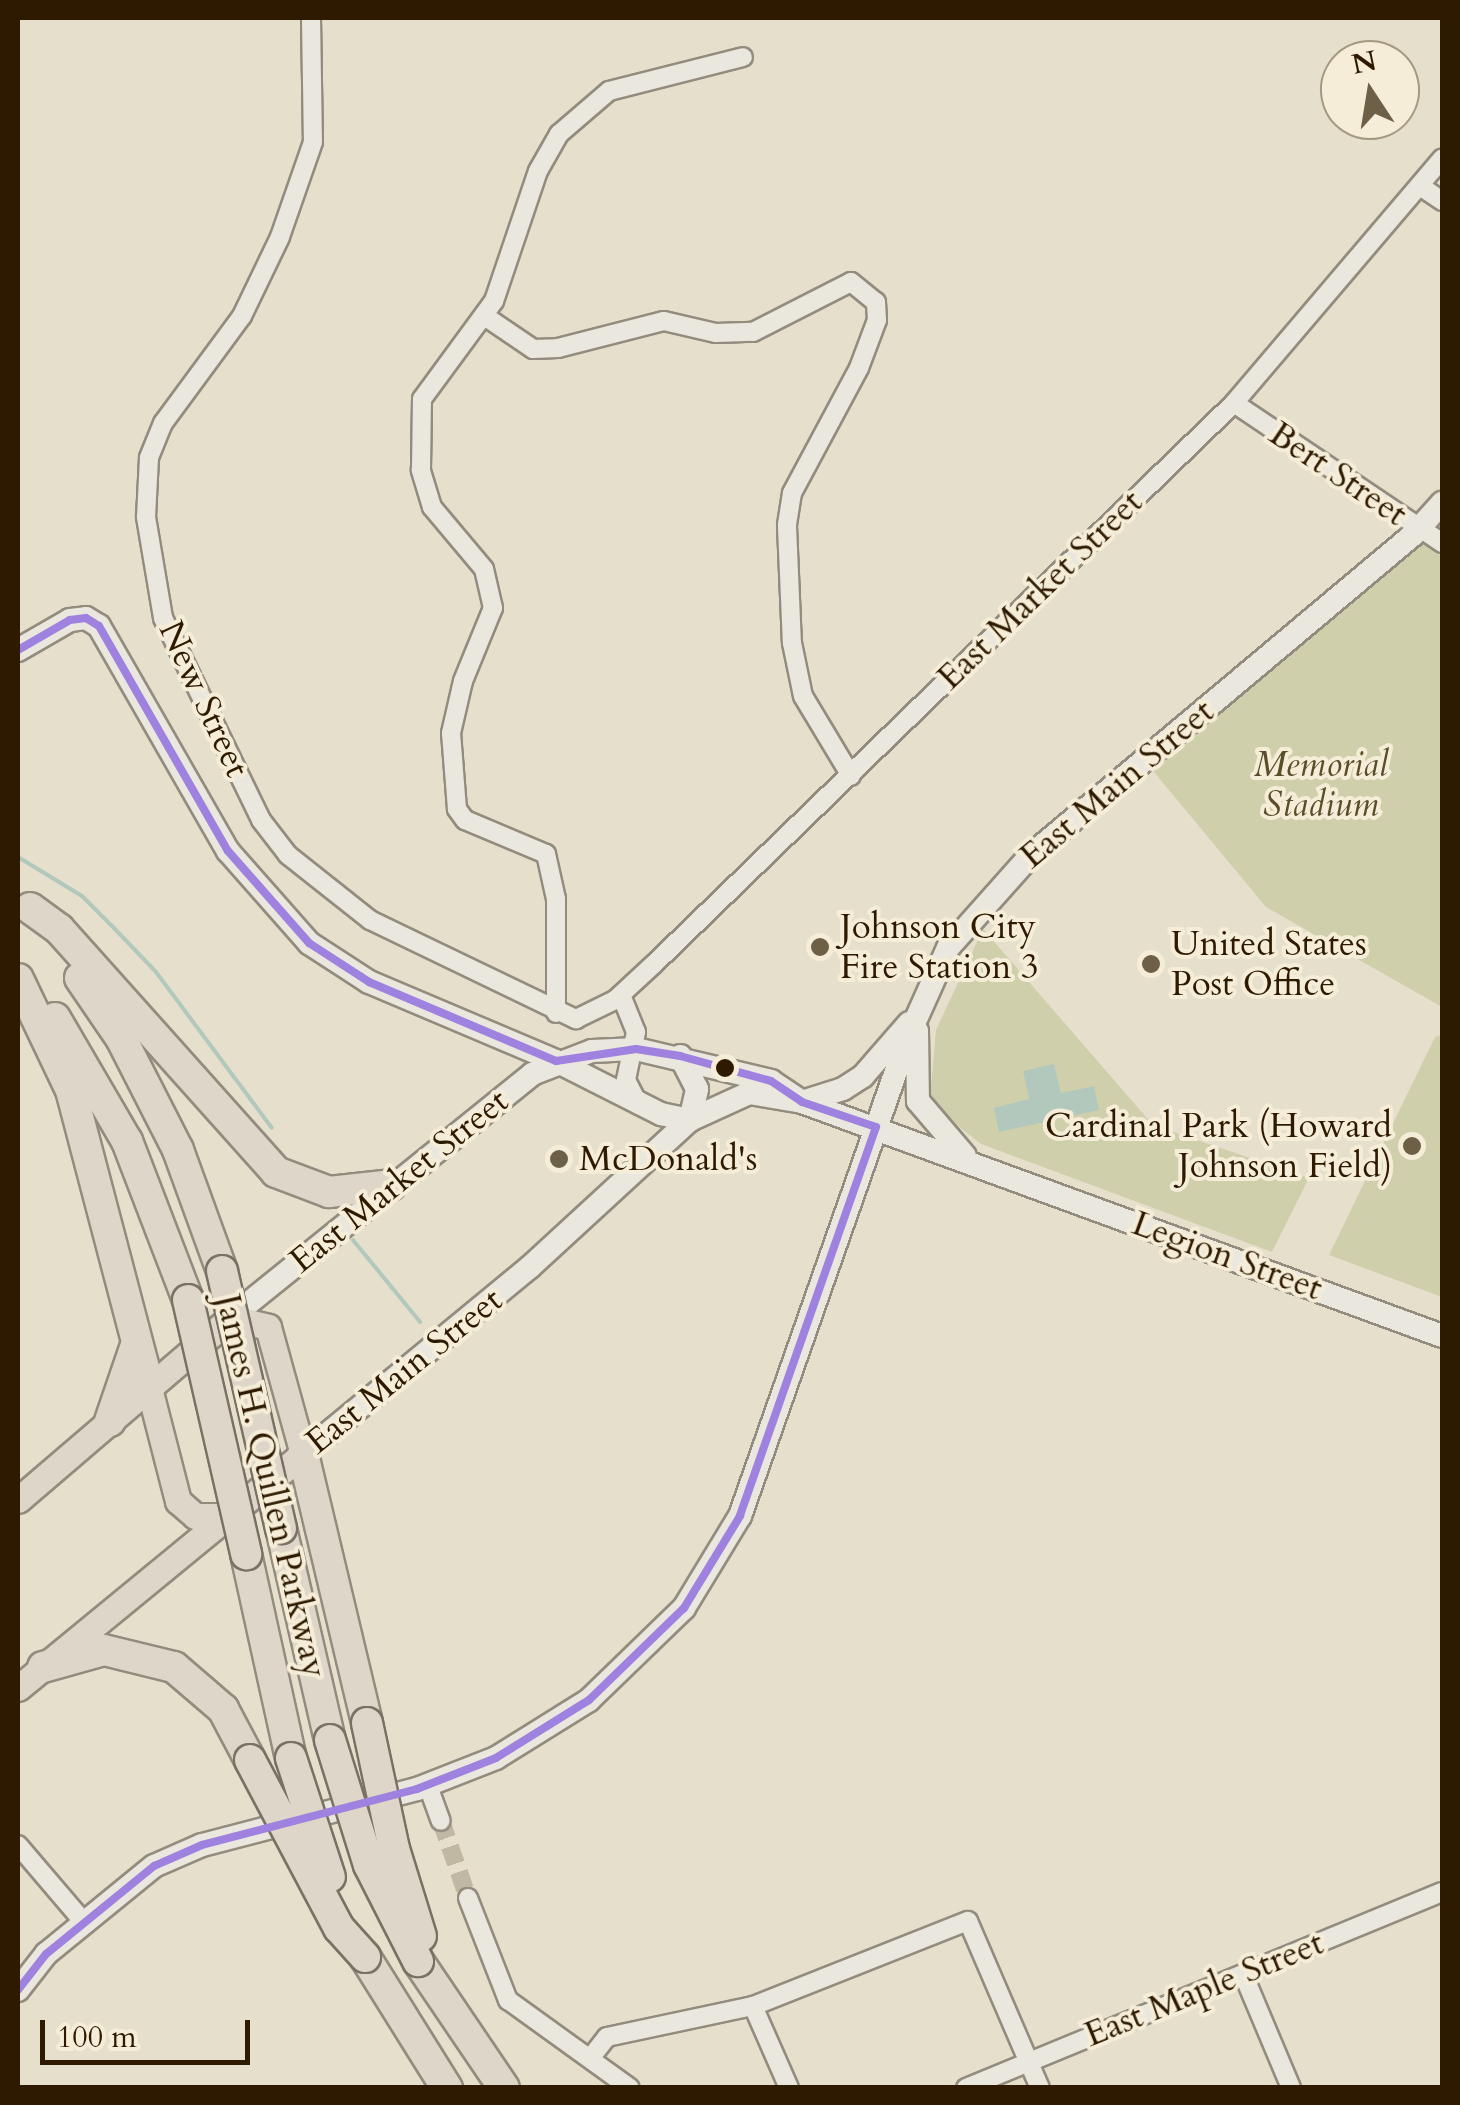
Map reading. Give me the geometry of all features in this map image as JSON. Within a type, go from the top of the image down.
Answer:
[{"type":"highway","points":[[24,901],[59,930],[276,1172],[329,1192],[390,1185]]},
{"type":"highway","name":"James H. Quillen Parkway","points":[[24,901],[145,1082],[222,1271],[330,1740],[369,1865],[422,1954]]},
{"type":"highway","points":[[18,976],[71,1090],[149,1388]]},
{"type":"highway","name":"James H. Quillen Parkway","points":[[18,976],[102,1091],[150,1193],[188,1300],[291,1758],[325,1865],[372,1967],[447,2088]]},
{"type":"highway","points":[[110,1422],[132,1372],[136,1340]]},
{"type":"highway","points":[[302,1454],[422,1954],[448,2009],[504,2088]]},
{"type":"highway","points":[[43,1667],[104,1650],[174,1667],[222,1709],[339,1928],[372,1967]]},
{"type":"main road","name":"East Main Street","points":[[18,1990],[25,1968],[131,1880],[186,1851],[428,1786],[496,1758],[570,1714],[693,1596],[740,1516],[918,1012],[948,948],[1030,856],[1420,529],[1442,503]]},
{"type":"main road","points":[[18,650],[70,620],[86,618],[98,626],[206,820],[309,942],[369,982],[556,1061],[639,1104],[690,1120],[697,1089],[680,1056]]},
{"type":"main road","points":[[802,1102],[854,1083],[918,1012]]},
{"type":"main road","points":[[918,1012],[918,1101],[971,1162]]},
{"type":"main road","name":"Legion Street","points":[[556,1061],[636,1048],[771,1081],[802,1102],[1442,1336]]},
{"type":"main road","name":"East Market Street","points":[[18,1500],[390,1185],[556,1061]]},
{"type":"main road","name":"East Main Street","points":[[18,1688],[530,1267],[690,1120],[750,1093],[802,1102]]},
{"type":"main road","points":[[230,1318],[255,1319],[272,1333],[302,1454]]},
{"type":"main road","points":[[149,1388],[178,1500],[195,1516],[227,1516]]},
{"type":"street","name":"New Street","points":[[311,18],[314,142],[280,236],[242,316],[163,424],[149,458],[146,516],[162,618],[261,820],[288,855],[370,920],[556,1014]]},
{"type":"street","points":[[639,1104],[626,1080],[636,1048],[618,997],[576,1019],[556,1014],[556,900],[546,854],[465,820],[457,809],[452,732],[463,681],[492,608],[484,570],[432,507],[420,470],[422,400],[486,317],[538,171],[585,108],[644,77],[743,57]]},
{"type":"street","name":"East Market Street","points":[[618,997],[1234,403],[1442,159]]},
{"type":"street","points":[[1420,186],[1442,201]]},
{"type":"street","points":[[486,317],[533,349],[664,321],[716,333],[753,332],[851,282],[876,302],[877,320],[859,368],[792,493],[787,526],[791,627],[804,696],[851,776]]},
{"type":"street","name":"Bert Street","points":[[1234,403],[1442,543]]},
{"type":"street","points":[[428,1786],[441,1820]]},
{"type":"street","points":[[18,1845],[82,1921]]},
{"type":"street","name":"East Maple Street","points":[[966,2088],[1442,1892]]},
{"type":"street","points":[[468,1898],[508,2000],[592,2056],[630,2088]]},
{"type":"street","points":[[592,2056],[606,2037],[754,2006],[968,1922],[1040,2088]]},
{"type":"street","points":[[1244,1976],[1291,2088]]},
{"type":"street","points":[[754,2006],[788,2088]]},
{"type":"green space","name":"Memorial Stadium","points":[[1419,541],[1442,556],[1442,1007],[1266,907],[1149,766]]},
{"type":"green space","points":[[983,929],[1153,1125],[1309,1178],[1272,1252],[981,1144],[940,1112],[930,1098],[936,1030]]},
{"type":"green space","name":"Cardinal Park (Howard Johnson Field)","points":[[1442,1035],[1442,1297],[1329,1255],[1435,1037]]},
{"type":"shaded area","points":[[1054,1064],[1061,1093],[1094,1086],[1099,1110],[999,1132],[994,1108],[1029,1099],[1023,1071]]},
{"type":"waterway","points":[[18,857],[82,896],[156,972],[272,1128]]},
{"type":"waterway","points":[[353,1240],[420,1322]]},
{"type":"tunnel","points":[[441,1821],[468,1898]]},
{"type":"transit line","points":[[18,650],[70,620],[86,618],[99,626],[228,851],[309,943],[369,982],[556,1061],[636,1049],[680,1056],[771,1081],[802,1102],[876,1127],[740,1516],[684,1608],[589,1700],[496,1758],[417,1789],[202,1845],[154,1866],[46,1954],[18,1990]]},
{"type":"place","name":"Johnson City Fire Station 3","points":[[820,947]]},
{"type":"place","name":"United States Post Office","points":[[1151,964]]},
{"type":"place","name":"Cardinal Park (Howard Johnson Field)","points":[[1412,1146]]},
{"type":"place","name":"McDonald's","points":[[559,1159]]}]
